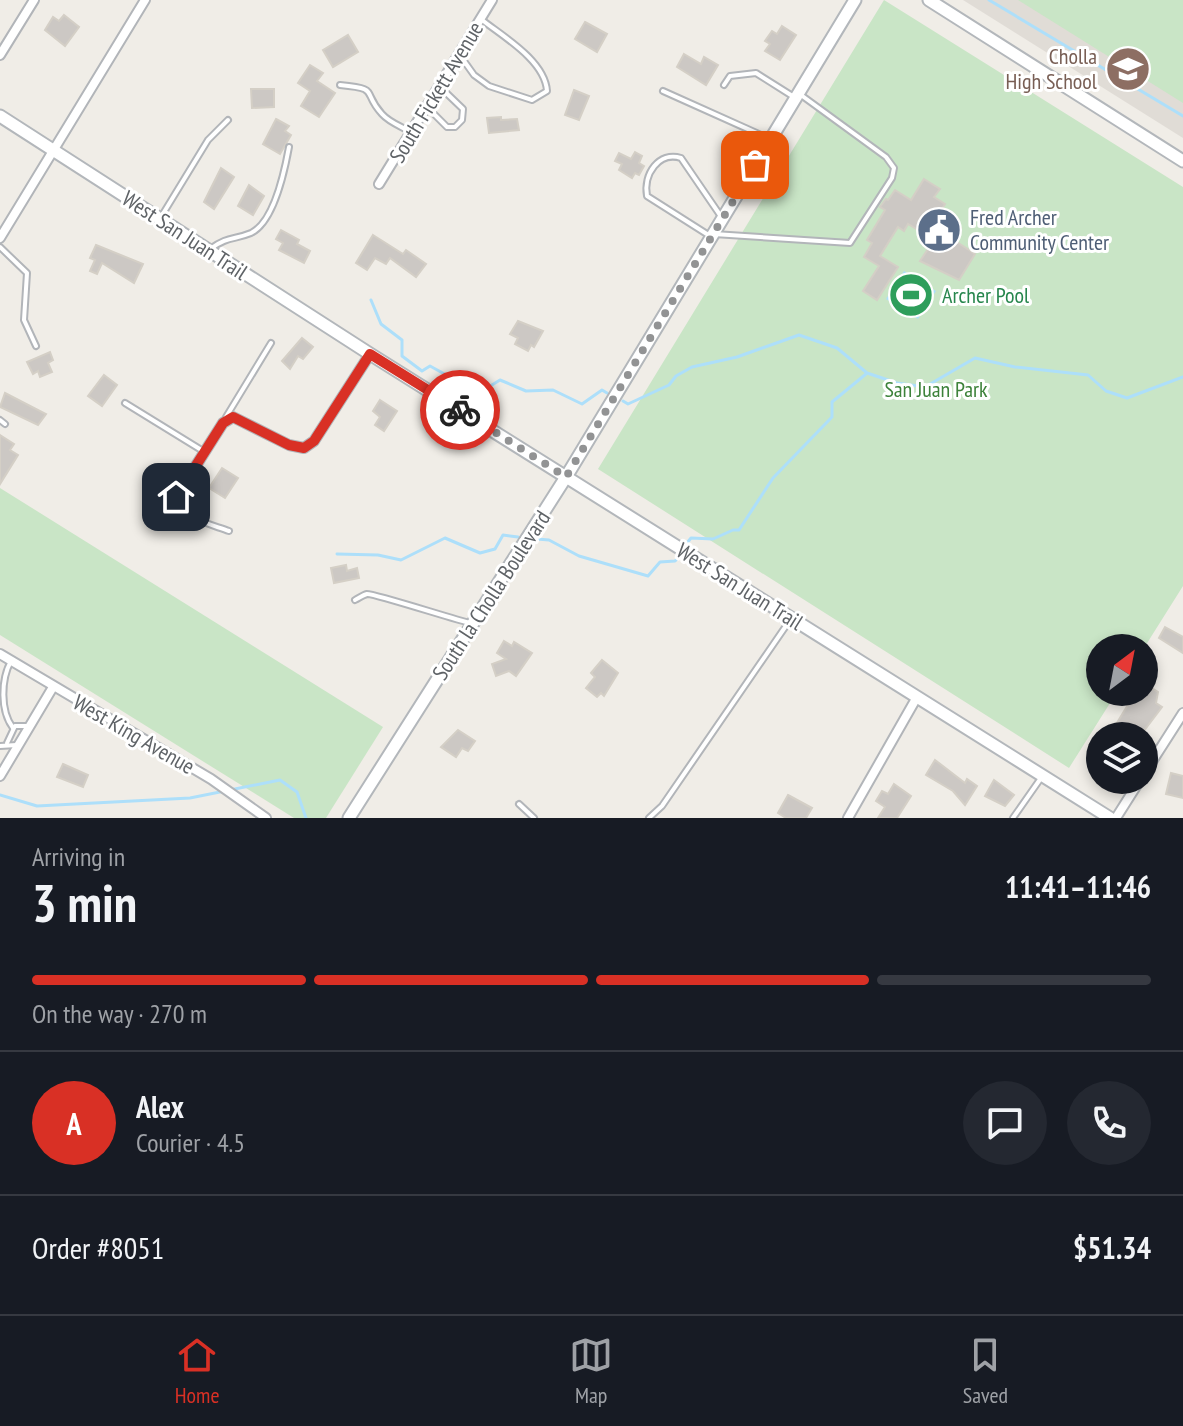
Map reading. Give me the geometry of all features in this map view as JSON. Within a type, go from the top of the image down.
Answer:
[{"type":"street","points":[[0,55],[34,0]]},
{"type":"street","points":[[0,238],[145,0]]},
{"type":"street","name":"South Fickett Avenue","points":[[379,184],[492,0]]},
{"type":"street","name":"South la Cholla Boulevard","points":[[349,818],[566,477],[855,0]]},
{"type":"street","points":[[929,0],[1183,161]]},
{"type":"street","name":"West San Juan Trail","points":[[0,116],[370,354],[1104,817]]},
{"type":"street","points":[[176,497],[223,423],[233,417],[289,445],[304,448],[314,441],[370,354]]},
{"type":"street","name":"West King Avenue","points":[[0,654],[211,779],[266,818]]},
{"type":"street","points":[[0,776],[53,687]]},
{"type":"street","points":[[848,818],[917,697]]},
{"type":"street","points":[[1158,752],[1183,713]]},
{"type":"street","points":[[1116,818],[1131,794]]},
{"type":"lane","points":[[459,54],[474,75],[489,86],[532,100],[547,91],[546,81],[521,50],[480,19]]},
{"type":"lane","points":[[723,219],[681,158],[671,155],[662,157],[651,170],[645,186],[647,196],[713,235],[850,243],[892,178],[894,168],[886,157],[797,96],[756,73],[730,76],[724,85]]},
{"type":"lane","points":[[340,85],[364,87],[373,93],[380,113],[411,132]]},
{"type":"lane","points":[[427,106],[447,127],[455,127],[462,120],[463,109],[439,86]]},
{"type":"lane","points":[[663,91],[771,139]]},
{"type":"lane","points":[[160,219],[208,140],[228,120]]},
{"type":"lane","points":[[208,250],[225,238],[251,233],[261,225],[283,174],[289,147]]},
{"type":"lane","points":[[0,247],[27,273],[24,320],[36,346]]},
{"type":"lane","points":[[223,423],[271,343]]},
{"type":"lane","points":[[125,403],[205,452]]},
{"type":"lane","points":[[176,497],[184,512],[194,519],[229,531]]},
{"type":"lane","points":[[355,600],[368,594],[379,595],[415,609],[472,624]]},
{"type":"lane","points":[[649,818],[662,806],[791,618]]},
{"type":"lane","points":[[11,661],[3,676],[4,715],[13,728]]},
{"type":"lane","points":[[13,728],[30,726]]},
{"type":"lane","points":[[7,743],[13,728]]},
{"type":"lane","points":[[0,746],[7,743],[18,746]]},
{"type":"lane","points":[[1013,818],[1042,776]]},
{"type":"lane","points":[[519,804],[534,818]]},
{"type":"shaded area","name":"Cholla High School","points":[[963,0],[1183,0],[1183,138]]},
{"type":"green space","name":"San Juan Park","points":[[884,0],[1183,187],[1183,586],[1153,634],[1086,634],[1086,706],[1108,706],[1098,722],[1086,722],[1086,741],[1069,768],[598,469]]},
{"type":"green space","points":[[1018,0],[1183,0],[1183,103]]},
{"type":"green space","points":[[0,488],[383,727],[326,818],[294,818],[0,635]]},
{"type":"water","name":"Archer Pool","points":[[904,271],[936,291],[918,319],[886,299]]},
{"type":"building","points":[[64,15],[79,27],[65,46],[45,30],[53,17],[59,21]]},
{"type":"building","points":[[585,22],[607,34],[597,52],[575,39]]},
{"type":"building","points":[[782,26],[796,35],[780,60],[765,51],[770,44],[765,41],[772,31],[777,34]]},
{"type":"building","points":[[348,35],[358,52],[333,67],[323,50]]},
{"type":"building","points":[[684,54],[701,64],[704,57],[718,65],[706,85],[677,67]]},
{"type":"building","points":[[310,65],[323,73],[317,81],[335,93],[319,117],[301,106],[310,91],[298,83]]},
{"type":"building","points":[[251,89],[274,89],[274,107],[252,108]]},
{"type":"building","points":[[574,90],[589,96],[579,120],[565,115]]},
{"type":"building","points":[[501,117],[501,120],[517,119],[519,130],[489,133],[487,118]]},
{"type":"building","points":[[276,119],[289,126],[285,131],[291,135],[280,154],[263,144]]},
{"type":"building","points":[[635,152],[642,156],[639,163],[644,166],[639,175],[635,173],[632,178],[619,170],[622,164],[615,161],[619,153],[631,159]]},
{"type":"building","points":[[221,168],[234,177],[214,209],[204,202]]},
{"type":"building","name":"Fred Archer Community Center","points":[[924,179],[940,189],[934,197],[945,204],[939,214],[961,228],[954,240],[975,254],[959,280],[920,261],[934,240],[908,224],[904,231],[898,227],[880,256],[898,267],[877,300],[863,291],[879,266],[864,257],[872,243],[867,240],[885,210],[880,207],[886,199],[895,190],[911,200]]},
{"type":"building","points":[[249,185],[264,196],[253,215],[238,206]]},
{"type":"building","points":[[281,230],[299,240],[297,244],[310,251],[304,263],[279,250],[283,243],[276,239]]},
{"type":"building","points":[[373,235],[403,254],[406,250],[426,264],[416,277],[390,258],[386,264],[375,258],[367,270],[356,263]]},
{"type":"building","points":[[96,245],[143,264],[134,283],[102,263],[97,274],[90,271],[95,260],[90,258]]},
{"type":"building","points":[[518,321],[543,331],[528,351],[515,344],[518,338],[510,334]]},
{"type":"building","points":[[302,338],[313,347],[303,359],[298,356],[290,369],[282,361]]},
{"type":"building","points":[[50,352],[53,360],[48,363],[52,372],[40,377],[38,371],[33,374],[27,362]]},
{"type":"building","points":[[104,375],[117,385],[102,406],[88,396]]},
{"type":"building","points":[[5,393],[46,414],[38,425],[0,407]]},
{"type":"building","points":[[380,400],[397,411],[384,431],[375,425],[380,417],[373,411]]},
{"type":"building","points":[[0,435],[14,444],[10,450],[18,455],[0,484]]},
{"type":"building","points":[[222,468],[238,478],[225,498],[209,488]]},
{"type":"building","points":[[346,565],[347,571],[357,568],[359,578],[334,583],[331,568]]},
{"type":"building","points":[[1165,627],[1183,637],[1183,653],[1159,638]]},
{"type":"building","points":[[504,641],[512,646],[514,642],[532,653],[516,676],[509,671],[496,676],[492,664],[506,659],[497,653]]},
{"type":"building","points":[[602,660],[618,673],[604,696],[601,693],[597,697],[586,688],[595,677],[591,673]]},
{"type":"building","points":[[1158,704],[1162,707],[1151,722],[1117,722],[1127,706]]},
{"type":"building","points":[[458,730],[475,741],[468,751],[462,748],[456,757],[441,747]]},
{"type":"building","points":[[935,760],[965,783],[967,779],[977,786],[965,805],[953,791],[926,775]]},
{"type":"building","points":[[63,764],[88,775],[83,787],[57,777]]},
{"type":"building","points":[[1171,773],[1183,776],[1183,798],[1166,794]]},
{"type":"building","points":[[994,780],[1014,795],[1005,806],[985,796]]},
{"type":"building","points":[[894,784],[911,796],[897,818],[878,818],[885,807],[876,801],[882,791],[888,794]]},
{"type":"building","points":[[788,795],[812,808],[806,818],[786,818],[778,813]]},
{"type":"waterway","points":[[989,0],[1183,116]]},
{"type":"waterway","points":[[371,300],[381,324],[402,340],[402,356],[422,371],[430,366],[459,382],[487,388],[500,380],[526,391],[553,390],[582,404],[602,390],[607,393]]},
{"type":"waterway","points":[[623,401],[628,404],[669,385],[676,376],[692,367],[737,357],[799,335],[837,348],[867,373],[897,383],[925,387],[975,358],[1015,367],[1088,375],[1106,391],[1127,398],[1183,377]]},
{"type":"waterway","points":[[687,543],[691,538],[713,539],[739,530],[773,478],[832,417],[832,402],[866,374]]},
{"type":"waterway","points":[[337,554],[378,555],[401,560],[445,538],[480,553],[495,549],[503,535],[518,537]]},
{"type":"waterway","points":[[537,539],[549,540],[579,556],[648,576],[660,562],[678,558]]},
{"type":"waterway","points":[[0,795],[37,806],[190,798],[280,780],[297,792],[306,818]]},
{"type":"way so far","points":[[460,410],[566,477],[755,165]]},
{"type":"place","name":"Cholla High School","points":[[1128,69]]},
{"type":"place","name":"Fred Archer Community Center","points":[[939,230]]},
{"type":"place","name":"Archer Pool","points":[[911,295]]},
{"type":"route","points":[[176,497],[223,423],[233,417],[289,445],[304,448],[314,441],[370,354],[460,410]]}]
